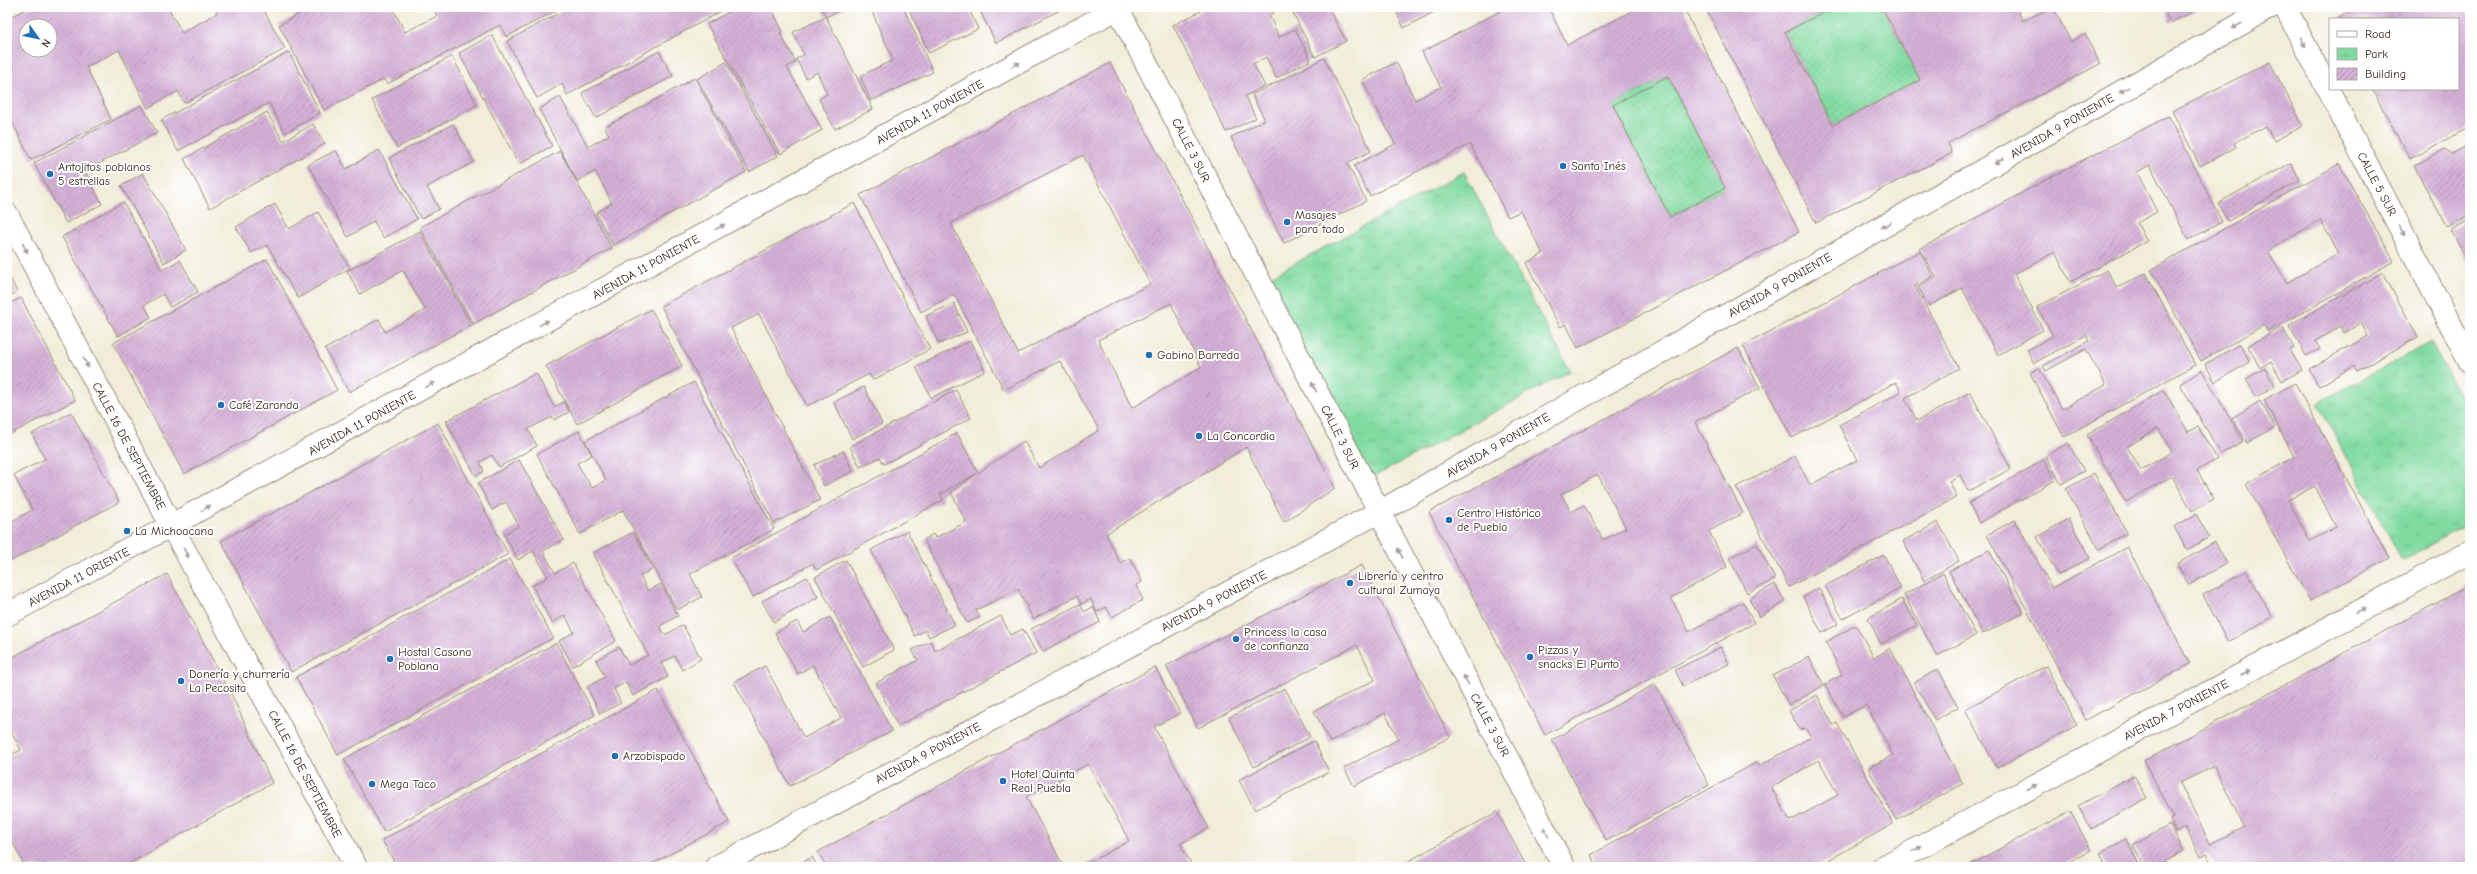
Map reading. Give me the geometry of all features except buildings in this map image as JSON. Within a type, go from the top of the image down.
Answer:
[{"type":"street","name":"CALLE 3 SUR","points":[[1118,7],[1378,512],[1564,867]]},
{"type":"street","name":"AVENIDA 11 PONIENTE","points":[[172,527],[1118,7]]},
{"type":"street","name":"AVENIDA 9 PONIENTE","points":[[716,867],[1378,512],[2271,7]]},
{"type":"street","name":"CALLE 5 SUR","points":[[2284,7],[2470,362]]},
{"type":"street","name":"CALLE 16 DE SEPTIEMBRE","points":[[7,214],[172,527],[356,867]]},
{"type":"street","name":"AVENIDA 11 ORIENTE","points":[[7,616],[172,527]]},
{"type":"street","name":"AVENIDA 7 PONIENTE","points":[[1883,867],[2470,552]]},
{"type":"green space","points":[[1834,7],[1882,7],[1920,80],[1833,125],[1785,32]]},
{"type":"green space","points":[[1668,76],[1725,188],[1670,217],[1613,105]]},
{"type":"green space","points":[[1464,172],[1570,371],[1368,480],[1262,281]]},
{"type":"green space","points":[[2431,342],[2470,415],[2470,523],[2402,560],[2318,403]]},
{"type":"place","name":"Santa Inés","points":[[1563,166]]},
{"type":"place","name":"Antojitos poblanos 5 estrellas","points":[[50,174]]},
{"type":"place","name":"Masajes para todo","points":[[1287,222]]},
{"type":"place","name":"Gabino Barreda","points":[[1149,355]]},
{"type":"place","name":"Café Zaranda","points":[[221,405]]},
{"type":"place","name":"La Concordia","points":[[1199,436]]},
{"type":"place","name":"Centro Histórico de Puebla","points":[[1449,520]]},
{"type":"place","name":"La Michoacana","points":[[127,531]]},
{"type":"place","name":"Librería y centro cultural Zumaya","points":[[1350,583]]},
{"type":"place","name":"Princess la casa de confianza","points":[[1236,639]]},
{"type":"place","name":"Pizzas y snacks El Punto","points":[[1530,657]]},
{"type":"place","name":"Hostal Casona Poblana","points":[[390,659]]},
{"type":"place","name":"Donería y churrería La Pecosita","points":[[181,681]]},
{"type":"place","name":"Arzobispado","points":[[615,756]]},
{"type":"place","name":"Hotel Quinta Real Puebla","points":[[1003,781]]},
{"type":"place","name":"Mega Taco","points":[[372,784]]}]
